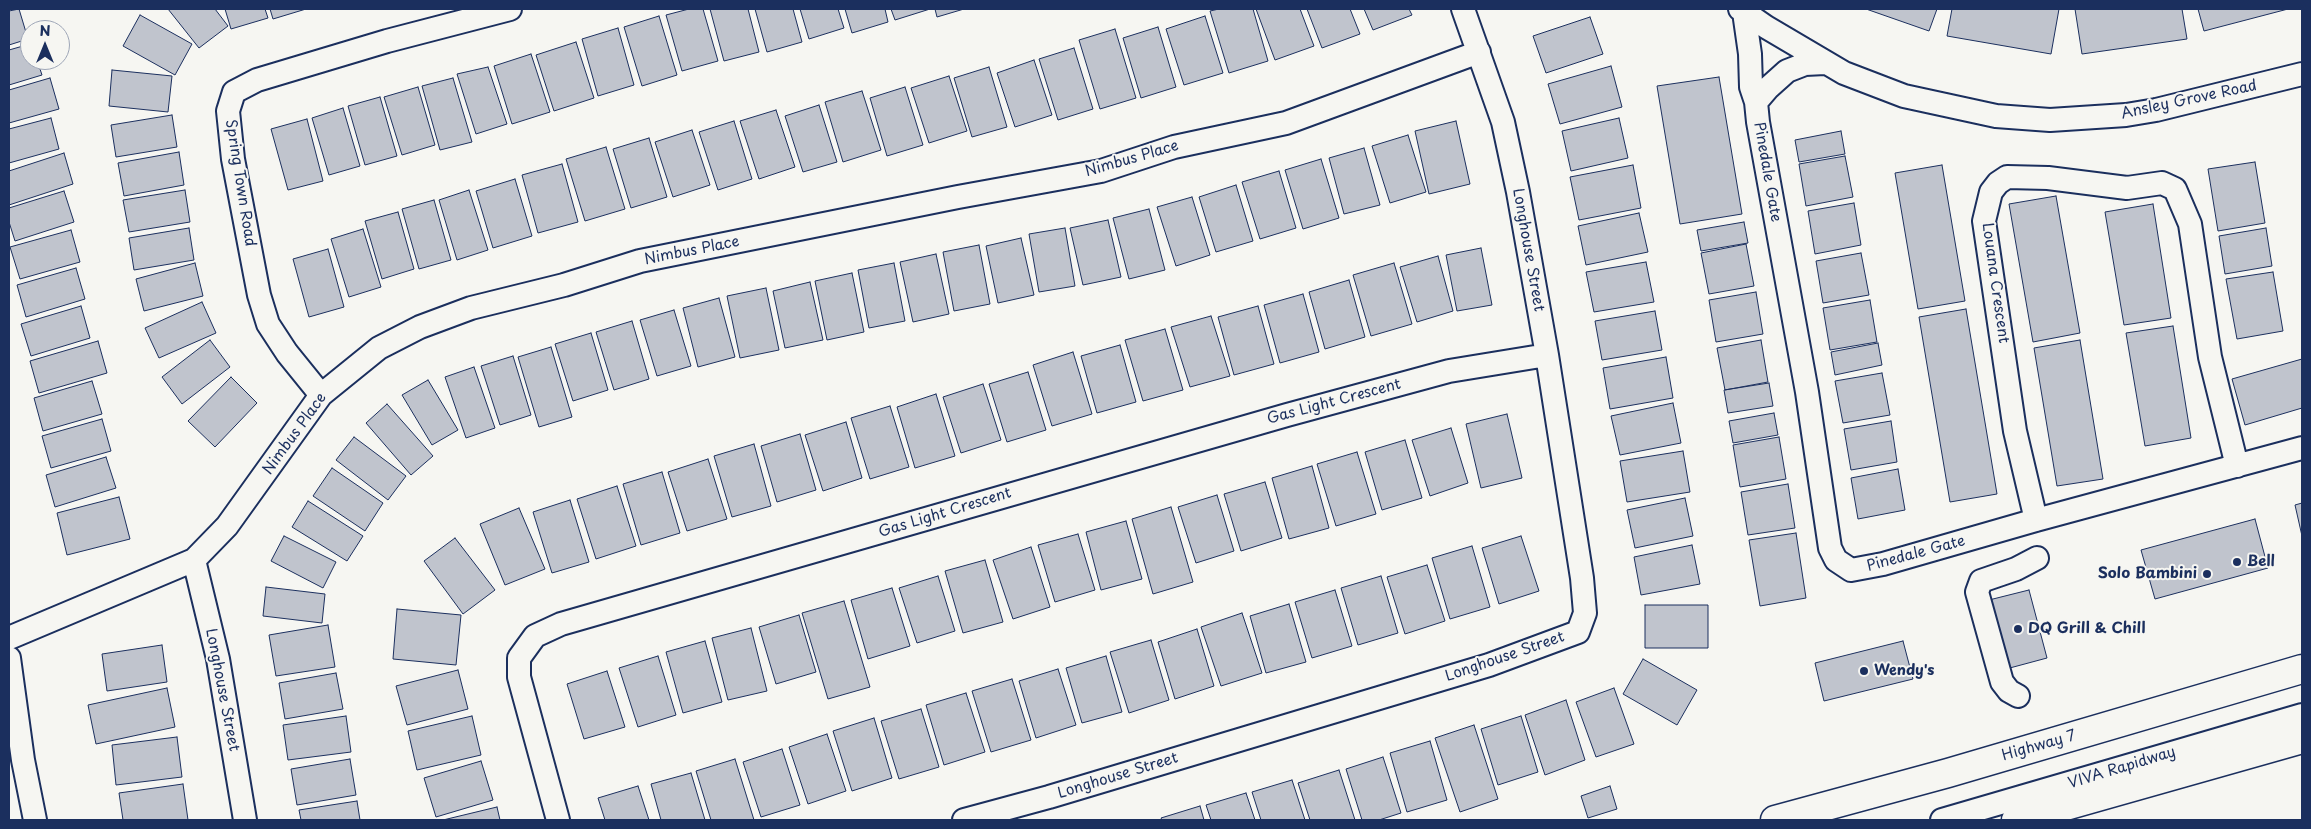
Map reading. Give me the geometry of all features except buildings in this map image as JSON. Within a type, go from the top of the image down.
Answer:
[{"type":"main road","name":"Highway 7","points":[[1775,820],[1948,773],[2302,668]]},
{"type":"main road","points":[[2016,820],[2302,739]]},
{"type":"street","name":"Spring Town Road","points":[[321,395],[287,353],[268,324],[259,295],[233,159],[228,111],[234,92],[266,77],[387,41],[510,9]]},
{"type":"street","name":"Longhouse Street","points":[[964,820],[1049,797],[1488,665],[1578,632],[1585,613],[1582,578],[1547,354],[1518,192],[1502,122],[1463,9]]},
{"type":"street","name":"Ansley Grove Road","points":[[1742,10],[1844,73],[1904,96],[1996,116],[2050,120],[2092,119],[2156,110],[2302,74]]},
{"type":"street","name":"Pinedale Gate","points":[[1742,10],[1750,54],[1751,87],[1756,102],[1807,392],[1830,548],[1836,560],[1851,570],[1883,564],[2036,520],[2302,448]]},
{"type":"street","name":"Nimbus Place","points":[[9,638],[194,560],[227,526],[321,395],[379,348],[420,327],[471,308],[564,285],[640,261],[958,196],[1101,170],[1174,147],[1286,123],[1479,52]]},
{"type":"street","name":"Pinedale Gate","points":[[1756,102],[1787,71],[1805,64],[1825,63]]},
{"type":"street","name":"Louana Crescent","points":[[2036,520],[2016,431],[1984,221],[1991,192],[1998,183],[2007,177],[2048,178],[2127,188],[2162,183],[2175,189],[2190,224],[2210,357],[2236,466]]},
{"type":"street","name":"Gas Light Crescent","points":[[558,820],[519,677],[519,658],[535,636],[561,624],[1306,410],[1449,371],[1547,354]]},
{"type":"street","points":[[2018,696],[2002,682],[1977,592],[1981,581],[2016,569],[2037,558]]},
{"type":"street","name":"Longhouse Street","points":[[194,560],[218,659],[245,820]]},
{"type":"street","points":[[9,658],[23,760],[35,820]]},
{"type":"street","name":"VIVA Rapidway","points":[[1942,820],[2302,715]]},
{"type":"place","name":"Bell","points":[[2237,562]]},
{"type":"place","name":"Solo Bambini","points":[[2207,574]]},
{"type":"place","name":"DQ Grill & Chill","points":[[2018,629]]},
{"type":"place","name":"Wendy's","points":[[1864,671]]}]
